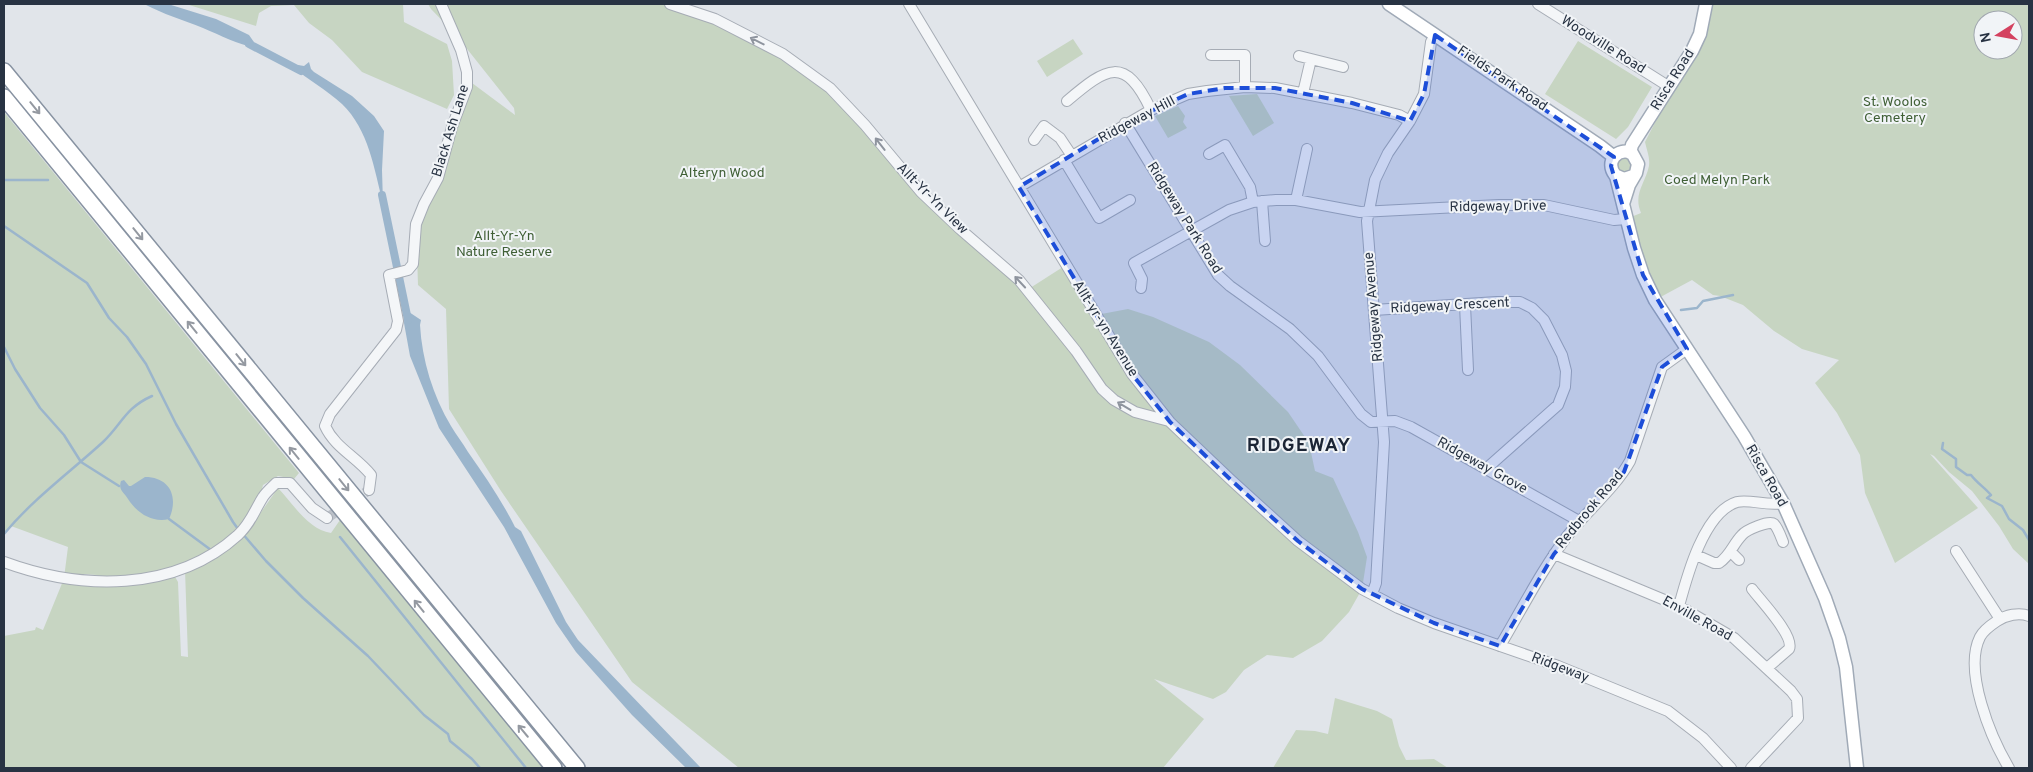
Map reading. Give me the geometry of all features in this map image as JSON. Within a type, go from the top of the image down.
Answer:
[{"type":"highway","points":[[4,71],[577,768]]},
{"type":"highway","points":[[4,97],[554,768]]},
{"type":"main road","name":"Fields Park Road","points":[[1389,4],[1405,9],[1435,35],[1614,157]]},
{"type":"main road","name":"Risca Road","points":[[1630,152],[1632,145],[1668,86],[1696,45],[1706,4]]},
{"type":"main road","points":[[1620,152],[1630,152],[1635,156],[1638,164],[1636,173],[1624,179],[1616,176],[1611,166],[1614,157],[1620,152]]},
{"type":"main road","name":"Risca Road","points":[[1616,176],[1626,219],[1643,276],[1658,304],[1744,436],[1783,503],[1825,598],[1839,638],[1850,692],[1857,768]]},
{"type":"main road","name":"Risca Road","points":[[1624,204],[1632,176]]},
{"type":"street","name":"Black Ash Lane","points":[[369,490],[371,475],[362,463],[349,456],[335,442],[325,426],[330,414],[396,330],[398,321],[389,275],[408,270],[413,264],[416,224],[438,178],[452,128],[467,87],[467,72],[461,50],[441,4]]},
{"type":"street","name":"Allt-Yr-Yn View","points":[[670,4],[715,19],[783,54],[830,88],[865,125],[921,192],[960,229],[1020,280],[1076,351],[1102,389],[1114,400],[1135,412],[1170,422]]},
{"type":"street","name":"Allt-yr-yn Avenue","points":[[909,4],[1132,374],[1170,422],[1298,541],[1338,573],[1372,594]]},
{"type":"street","name":"Woodville Road","points":[[1538,4],[1668,86]]},
{"type":"street","name":"Ridgeway Avenue","points":[[1372,594],[1376,583],[1384,442],[1367,221],[1368,210],[1375,180],[1388,153],[1410,121],[1424,94],[1431,42],[1435,35]]},
{"type":"street","points":[[1211,55],[1245,55],[1245,86]]},
{"type":"street","points":[[1299,56],[1344,67]]},
{"type":"street","points":[[1303,92],[1311,59]]},
{"type":"street","points":[[1068,101],[1088,83],[1101,75],[1111,72],[1124,73],[1134,80],[1141,89],[1151,110]]},
{"type":"street","name":"Ridgeway Hill","points":[[1019,187],[1125,123],[1188,94],[1245,86],[1275,88],[1303,92],[1399,115],[1410,121]]},
{"type":"street","name":"Ridgeway Park Road","points":[[1125,123],[1218,275],[1230,286],[1290,329],[1318,356],[1361,414],[1371,422],[1383,422]]},
{"type":"street","points":[[1034,140],[1044,126],[1060,138],[1068,158],[1099,218],[1130,200]]},
{"type":"street","points":[[1209,154],[1225,144],[1257,202],[1265,241]]},
{"type":"street","points":[[1296,200],[1307,149]]},
{"type":"street","name":"Ridgeway Drive","points":[[1140,288],[1142,279],[1134,263],[1229,210],[1257,202],[1296,200],[1360,212],[1368,210],[1499,205],[1544,205],[1614,220],[1626,219]]},
{"type":"street","name":"Ridgeway Crescent","points":[[1374,310],[1520,302],[1532,308],[1544,320],[1557,342],[1566,371],[1565,387],[1558,405],[1487,468]]},
{"type":"street","points":[[1465,305],[1468,370]]},
{"type":"street","name":"Redbrook Road","points":[[1500,646],[1554,554],[1579,521],[1627,466],[1662,367],[1687,349]]},
{"type":"street","name":"Ridgeway Grove","points":[[1383,422],[1395,421],[1411,427],[1579,521]]},
{"type":"street","points":[[4,562],[31,572],[60,578],[102,582],[143,579],[180,570],[210,557],[247,526],[257,511],[263,496],[276,483],[290,483],[312,508],[327,518]]},
{"type":"street","points":[[1679,606],[1689,570],[1696,555],[1712,521],[1725,508],[1738,502],[1748,501],[1771,505],[1783,503]]},
{"type":"street","points":[[1696,555],[1714,563],[1719,563],[1731,552],[1742,534],[1766,523],[1775,525],[1783,542]]},
{"type":"street","points":[[1956,551],[2000,619]]},
{"type":"street","points":[[1731,552],[1739,560]]},
{"type":"street","name":"Enville Road","points":[[1554,554],[1679,606],[1734,638],[1768,668],[1797,699],[1798,718],[1751,768]]},
{"type":"street","points":[[1752,589],[1776,619],[1791,644],[1789,649],[1768,668]]},
{"type":"street","name":"Ridgeway","points":[[1372,594],[1434,623],[1558,666],[1668,711],[1702,738],[1731,768]]},
{"type":"street","points":[[2009,768],[1992,735],[1985,713],[1977,680],[1975,657],[1980,636],[2000,619],[2017,614],[2029,616]]},
{"type":"highlighted area","points":[[1435,35],[1614,157],[1611,166],[1643,275],[1687,349],[1662,367],[1624,472],[1554,554],[1500,646],[1434,623],[1362,589],[1298,541],[1170,422],[1132,374],[1019,187],[1125,123],[1188,94],[1225,88],[1275,88],[1352,103],[1410,121],[1424,94]]},
{"type":"green space","points":[[186,4],[403,4],[404,22],[447,44],[452,61],[454,95],[447,109],[362,72],[332,40],[309,23],[294,5],[271,6],[259,13],[256,26]]},
{"type":"green space","points":[[428,4],[669,4],[783,54],[830,88],[888,154],[1027,290],[1066,265],[1096,315],[1128,309],[1153,317],[1209,342],[1240,365],[1288,412],[1309,443],[1315,471],[1333,478],[1358,532],[1367,557],[1362,589],[1349,612],[1322,641],[1293,658],[1267,655],[1244,670],[1226,692],[1213,699],[1154,679],[1204,719],[1163,768],[739,768],[632,682],[501,491],[449,409],[446,309],[418,285],[416,224],[472,83],[515,115],[514,108],[456,35]]},
{"type":"green space","name":"St. Woolos Cemetery","points":[[1706,4],[2029,4],[2029,564],[2013,549],[1999,526],[1972,491],[1930,454],[1978,508],[1895,563],[1865,493],[1860,455],[1837,413],[1815,383],[1839,360],[1802,349],[1774,331],[1743,305],[1713,295],[1692,280],[1655,300],[1626,219],[1641,213],[1638,200],[1649,166],[1645,142],[1694,47]]},
{"type":"green space","points":[[1073,39],[1083,54],[1047,77],[1037,61]]},
{"type":"green space","points":[[1578,41],[1652,87],[1628,127],[1616,139],[1545,94]]},
{"type":"green space","points":[[1257,94],[1274,123],[1253,136],[1229,96]]},
{"type":"green space","points":[[1178,106],[1185,116],[1183,122],[1187,128],[1168,138],[1155,116]]},
{"type":"green space","points":[[4,112],[299,473],[294,479],[278,476],[263,485],[258,504],[239,529],[207,555],[156,574],[101,579],[97,575],[84,574],[84,579],[64,578],[68,547],[11,526],[4,534]]},
{"type":"green space","points":[[1620,156],[1632,159],[1632,171],[1620,174],[1614,163]]},
{"type":"green space","points":[[278,488],[309,522],[323,531],[331,533],[340,520],[545,768],[4,768],[4,636],[35,630],[36,627],[43,630],[63,581],[174,575],[178,582],[181,656],[188,657],[185,570],[252,525]]},
{"type":"green space","points":[[1335,698],[1377,711],[1392,719],[1399,746],[1406,760],[1434,759],[1448,768],[1273,768],[1296,730],[1328,734]]},
{"type":"water","points":[[144,4],[168,4],[216,19],[249,35],[258,48],[237,42]]},
{"type":"water","points":[[309,62],[314,72],[352,96],[374,116],[384,131],[383,203],[369,150],[359,126],[342,104],[292,66],[304,66]]},
{"type":"water","points":[[406,310],[421,320],[421,338],[426,364],[434,390],[445,414],[455,433],[499,498],[515,527],[521,531],[566,622],[578,640],[701,768],[686,768],[632,715],[576,652],[556,623],[504,527],[439,428],[410,356],[404,323]]},
{"type":"water","points":[[145,477],[161,480],[170,490],[173,503],[169,519],[157,520],[140,513],[120,487],[121,481],[124,480],[131,486]]},
{"type":"waterway","points":[[249,44],[301,71]]},
{"type":"waterway","points":[[4,180],[48,180]]},
{"type":"waterway","points":[[382,195],[408,320]]},
{"type":"waterway","points":[[4,226],[87,283],[109,318],[127,337],[146,364],[176,424],[238,529]]},
{"type":"waterway","points":[[1681,310],[1697,308],[1703,301],[1733,295]]},
{"type":"waterway","points":[[4,347],[15,369],[40,408],[64,435],[81,462],[119,486]]},
{"type":"waterway","points":[[4,534],[39,498],[103,442],[130,411],[152,396]]},
{"type":"waterway","points":[[1943,443],[1942,449],[1956,459],[1956,467],[1967,475],[1971,475],[1991,495],[1987,498],[2002,506],[2009,519],[2023,530],[2029,540]]},
{"type":"waterway","points":[[169,519],[211,550]]},
{"type":"waterway","points":[[242,533],[266,561],[303,598],[368,656],[424,715],[448,734],[450,741],[480,768]]},
{"type":"waterway","points":[[340,537],[526,768]]},
{"type":"tunnel","points":[[327,518],[369,490]]},
{"type":"district","name":"RIDGEWAY","points":[[1299,446]]},
{"type":"park label","name":"Alteryn Wood","points":[[722,173]]},
{"type":"park label","name":"Coed Melyn Park","points":[[1717,180]]},
{"type":"park label","name":"Allt-Yr-Yn Nature Reserve","points":[[504,244]]}]
